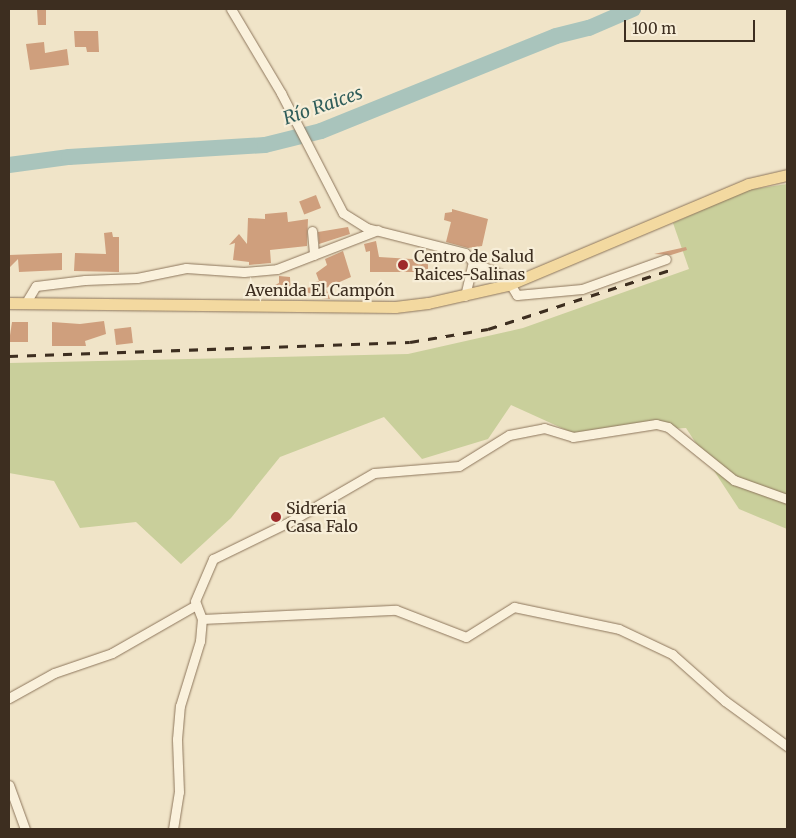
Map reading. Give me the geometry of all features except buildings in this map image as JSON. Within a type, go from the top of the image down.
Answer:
[{"type":"main road","name":"Avenida El Campón","points":[[9,303],[395,307],[465,296],[508,285],[748,184],[787,175]]},
{"type":"street","points":[[231,9],[281,93],[295,127],[342,213],[367,228],[441,244],[465,253],[473,262],[506,277],[508,285],[517,295],[568,292],[666,259]]},
{"type":"street","points":[[25,304],[36,286],[85,280],[137,278],[186,268],[244,272],[277,269],[378,230]]},
{"type":"street","points":[[312,231],[314,255]]},
{"type":"street","points":[[465,296],[473,262]]},
{"type":"street","points":[[173,829],[179,792],[177,739],[180,706],[200,641],[202,619],[195,601],[213,559],[289,522],[374,474],[459,466],[509,435],[544,428],[573,437],[656,424],[668,427],[734,480],[787,499]]},
{"type":"street","points":[[9,698],[54,673],[112,653],[196,605]]},
{"type":"street","points":[[202,619],[396,610],[466,637],[514,607],[619,629],[672,654],[725,701],[787,746]]},
{"type":"street","points":[[9,785],[25,829]]},
{"type":"green space","points":[[787,184],[787,529],[739,509],[686,428],[575,434],[511,405],[488,439],[422,459],[384,417],[280,457],[231,518],[181,564],[136,522],[80,528],[54,481],[9,473],[9,363],[408,354],[523,328],[689,269],[673,223],[747,190]]},
{"type":"waterway","name":"Río Raices","points":[[9,165],[69,157],[265,145],[321,131],[556,36],[589,28],[633,9]]},
{"type":"railway","points":[[9,356],[410,342],[488,329],[670,270]]},
{"type":"place","name":"Centro de Salud Raices-Salinas","points":[[403,265]]},
{"type":"place","name":"Sidreria Casa Falo","points":[[276,517]]}]
